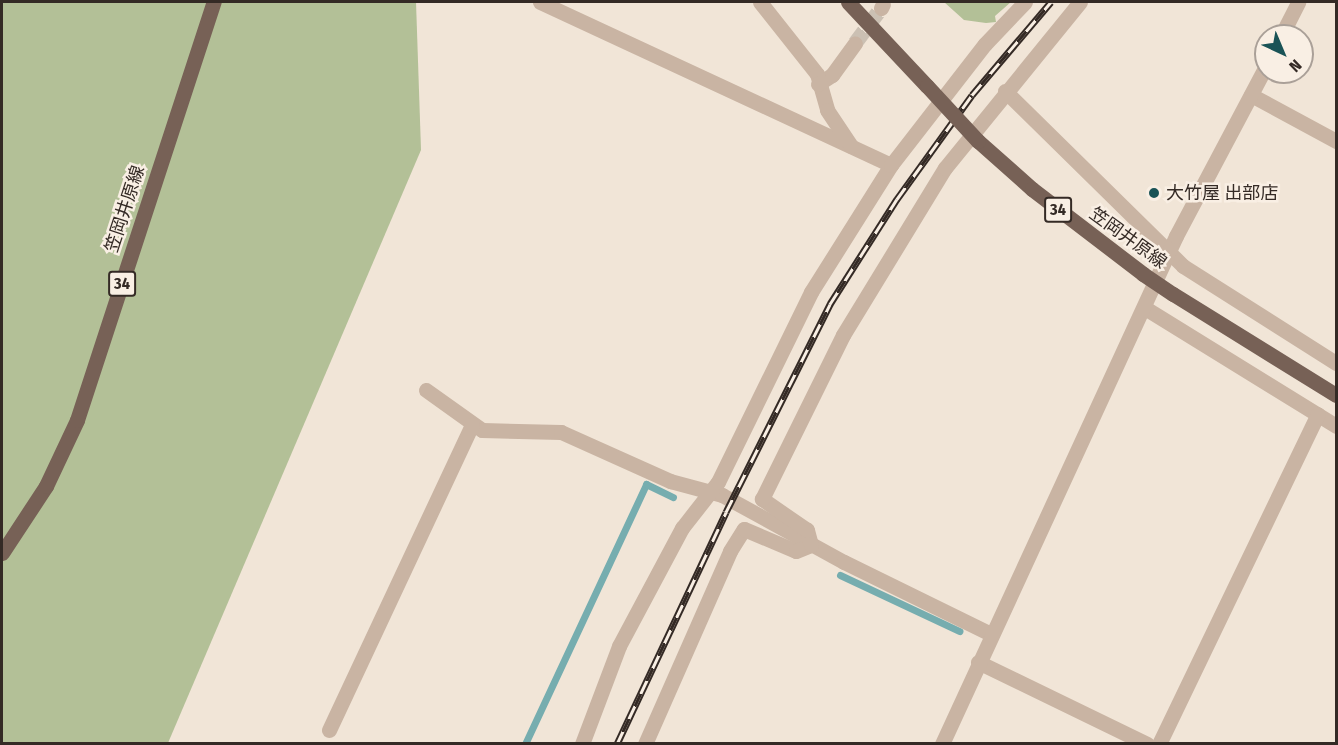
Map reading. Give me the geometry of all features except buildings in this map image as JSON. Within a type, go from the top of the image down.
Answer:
[{"type":"main road","name":"笠岡井原線","points":[[2,553],[46,486],[78,420],[214,2]]},
{"type":"main road","name":"笠岡井原線","points":[[848,2],[978,141],[1032,189],[1143,274],[1336,395]]},
{"type":"street","points":[[540,2],[891,165]]},
{"type":"street","points":[[760,2],[817,74],[827,110],[851,146]]},
{"type":"street","points":[[582,744],[619,646],[682,528],[710,492],[811,292],[891,165],[985,44],[1025,2]]},
{"type":"street","points":[[811,545],[807,530],[762,499],[843,335],[945,168],[1080,2]]},
{"type":"street","points":[[1287,24],[1298,2]]},
{"type":"street","points":[[818,84],[832,75],[855,43]]},
{"type":"street","points":[[942,744],[991,633],[1145,308],[1169,252],[1257,84]]},
{"type":"street","points":[[1005,92],[1169,252],[1217,289],[1336,363]]},
{"type":"street","points":[[1251,95],[1336,141]]},
{"type":"street","points":[[1145,308],[1336,426]]},
{"type":"street","points":[[426,390],[472,425],[494,431],[561,432],[670,482],[732,500],[811,545],[991,633]]},
{"type":"street","points":[[1158,744],[1317,414]]},
{"type":"street","points":[[329,730],[472,425]]},
{"type":"street","points":[[645,744],[730,551],[744,529],[795,550],[811,545]]},
{"type":"street","points":[[978,662],[1147,744]]},
{"type":"green space","points":[[2,2],[416,2],[421,150],[168,743],[2,743]]},
{"type":"green space","points":[[944,2],[1011,2],[995,16],[996,22],[986,23],[964,20]]},
{"type":"waterway","points":[[525,744],[646,484],[673,497]]},
{"type":"waterway","points":[[840,575],[959,631]]},
{"type":"tunnel","points":[[855,43],[881,8]]},
{"type":"railway","points":[[617,744],[726,512],[830,304],[897,199],[972,95],[1051,2]]},
{"type":"place","name":"大竹屋 出部店","points":[[1154,193]]}]
